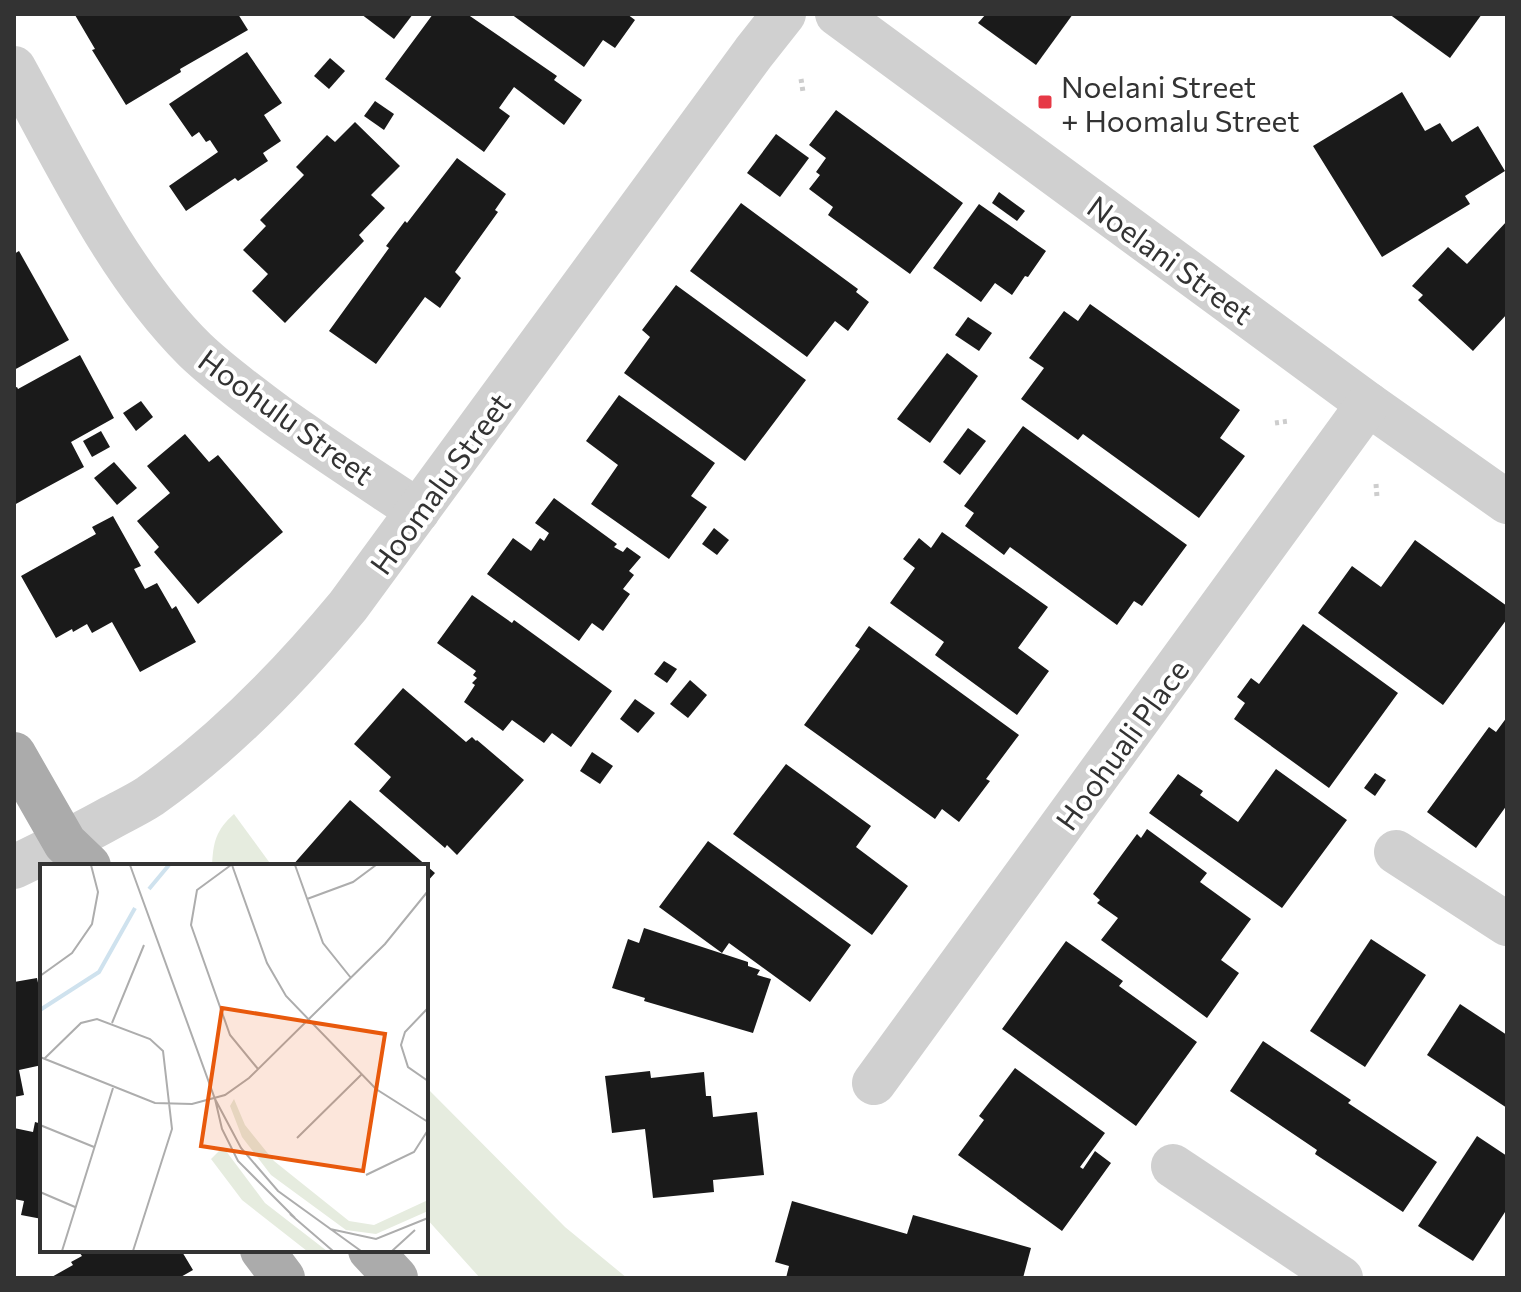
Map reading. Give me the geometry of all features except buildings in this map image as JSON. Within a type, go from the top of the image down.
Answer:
[{"type":"main road","points":[[14,754],[74,858]]},
{"type":"main road","points":[[264,1252],[283,1278]]},
{"type":"main road","points":[[372,1252],[396,1278]]},
{"type":"street","name":"Hoomalu Street","points":[[14,867],[74,858],[206,753],[259,705],[315,646],[348,606],[784,14]]},
{"type":"street","name":"Noelani Street","points":[[837,14],[1368,404],[1507,502]]},
{"type":"street","name":"Hoohulu Street","points":[[14,68],[108,238],[152,302],[186,340],[235,385],[418,511]]},
{"type":"street","name":"Hoohuali Place","points":[[874,1083],[1368,404]]},
{"type":"street","points":[[1396,852],[1507,924]]},
{"type":"street","points":[[1173,1166],[1341,1278]]},
{"type":"path","points":[[801,79],[803,92]]},
{"type":"path","points":[[1275,423],[1289,421]]},
{"type":"path","points":[[1376,484],[1377,497]]},
{"type":"shaded area","points":[[234,814],[271,864],[212,864],[213,850],[223,826]]},
{"type":"shaded area","points":[[428,1089],[565,1227],[627,1278],[480,1278],[428,1220]]},
{"type":"place","name":"Noelani Street + Hoomalu Street","points":[[1045,102]]}]
